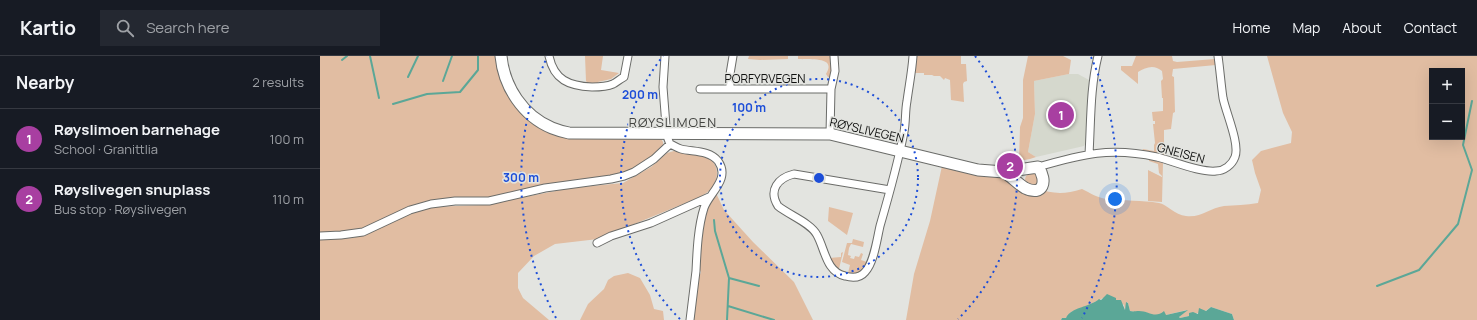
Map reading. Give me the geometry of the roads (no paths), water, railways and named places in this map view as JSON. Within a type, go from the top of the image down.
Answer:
[{"type":"street","name":"RØYSLIVEGEN","points":[[501,56],[510,89],[522,107],[533,117],[553,129],[569,133],[830,134],[978,170],[1004,172],[1038,167]]},
{"type":"street","points":[[549,56],[554,72],[563,80],[575,86],[598,87],[605,87],[614,84],[624,77],[628,56]]},
{"type":"street","points":[[597,243],[604,239],[650,223],[709,197],[714,192],[720,180],[721,168],[713,156],[706,153],[680,149],[668,134],[663,87],[665,56]]},
{"type":"street","points":[[730,89],[730,74],[733,56]]},
{"type":"street","points":[[830,134],[831,89],[835,70],[834,56]]},
{"type":"street","points":[[890,190],[794,174],[782,179],[777,184],[774,194],[775,201],[778,206],[809,227],[816,234],[832,268],[842,275],[852,277],[861,275],[868,268],[873,255],[890,190],[900,151],[905,125],[906,104],[913,56]]},
{"type":"street","points":[[1089,154],[1092,90],[1094,71],[1098,56]]},
{"type":"street","name":"GNEISEN","points":[[1038,167],[1089,154],[1118,152],[1135,153],[1210,171],[1223,170],[1235,157],[1236,146],[1223,98],[1218,56]]},
{"type":"street","name":"PORFYRVEGEN","points":[[700,89],[831,89]]},
{"type":"street","points":[[320,236],[363,232],[410,210],[431,204],[455,201],[489,201],[545,188],[624,176],[634,172],[654,159],[668,134]]},
{"type":"street","points":[[1004,172],[1024,187],[1037,190],[1044,182],[1044,178],[1038,167]]},
{"type":"street","points":[[690,320],[701,216],[709,197]]},
{"type":"waterway","points":[[342,60],[347,56]]},
{"type":"waterway","points":[[370,56],[379,98]]},
{"type":"waterway","points":[[408,77],[418,56]]},
{"type":"waterway","points":[[443,81],[452,56]]},
{"type":"waterway","points":[[393,104],[427,94],[460,92],[478,70],[478,56]]},
{"type":"waterway","points":[[1377,286],[1419,270],[1458,224],[1472,170],[1463,145],[1472,101]]},
{"type":"waterway","points":[[714,220],[715,231],[729,278],[727,320]]},
{"type":"waterway","points":[[729,278],[759,286]]},
{"type":"waterway","points":[[728,306],[774,320]]},
{"type":"place","name":"Røyslimoen barnehage","points":[[1061,115]]},
{"type":"place","name":"Røyslivegen snuplass","points":[[1010,166]]},
{"type":"district","name":"RØYSLIMOEN","points":[[673,122]]}]
